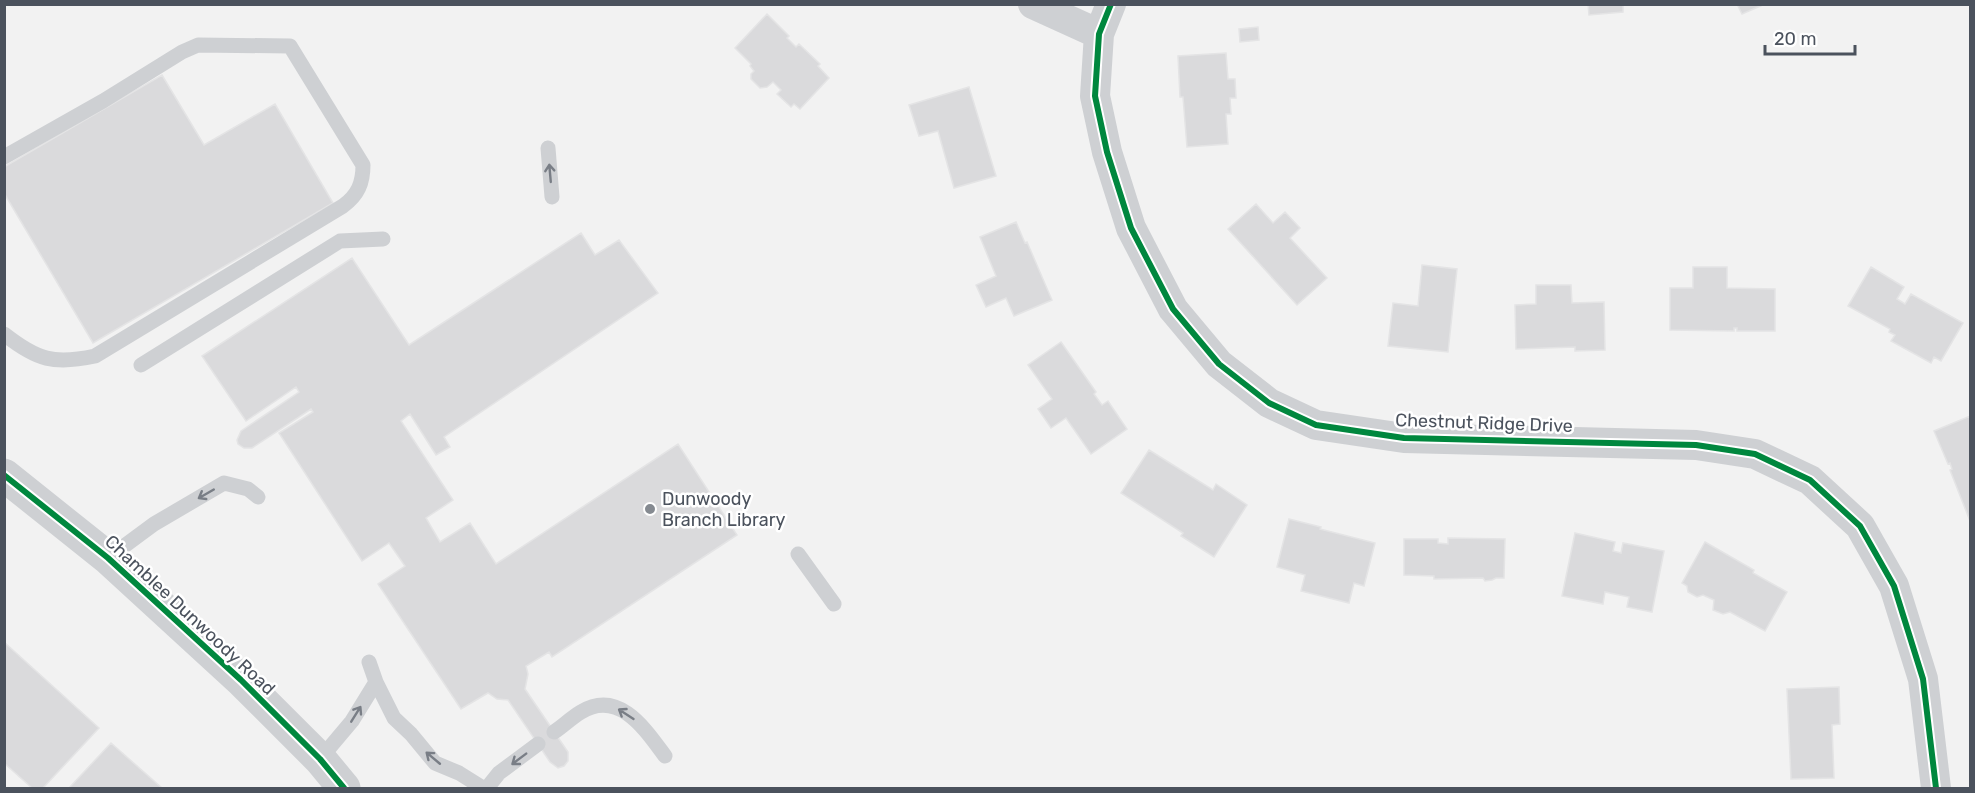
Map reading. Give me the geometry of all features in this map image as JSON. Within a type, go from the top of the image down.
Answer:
[{"type":"street","points":[[1033,4],[1099,33]]},
{"type":"street","name":"Chestnut Ridge Drive","points":[[1111,4],[1099,33],[1095,96],[1107,152],[1131,228],[1173,309],[1219,364],[1269,403],[1316,425],[1404,438],[1696,445],[1755,454],[1810,480],[1860,526],[1894,586],[1923,680],[1936,789]]},
{"type":"street","name":"Chamblee Dunwoody Road","points":[[4,475],[108,558],[241,680],[320,759],[344,789]]},
{"type":"lane","points":[[4,157],[103,101],[182,52],[198,45],[290,46],[363,165],[363,179],[355,198],[94,356],[71,361],[51,360],[23,349],[4,334]]},
{"type":"lane","points":[[548,148],[552,197]]},
{"type":"lane","points":[[141,365],[340,240],[383,239]]},
{"type":"lane","points":[[108,558],[154,524],[224,483],[248,489],[258,497]]},
{"type":"lane","points":[[798,554],[834,604]]},
{"type":"lane","points":[[369,662],[394,718],[435,763],[459,773],[485,789],[500,773],[538,744]]},
{"type":"lane","points":[[320,759],[352,722],[376,682]]},
{"type":"lane","points":[[554,732],[583,711],[608,704],[626,711],[647,732],[665,756]]},
{"type":"building","points":[[1588,4],[1623,4],[1623,12],[1589,15]]},
{"type":"building","points":[[1737,4],[1765,4],[1742,14]]},
{"type":"building","points":[[767,14],[789,36],[787,38],[796,47],[799,44],[820,64],[818,66],[829,78],[800,109],[794,104],[791,107],[777,94],[781,90],[773,82],[767,87],[760,88],[751,79],[754,71],[751,64],[735,48]]},
{"type":"building","points":[[1258,27],[1259,40],[1240,42],[1239,29]]},
{"type":"building","points":[[1226,53],[1228,79],[1235,79],[1236,98],[1230,98],[1231,114],[1226,114],[1228,144],[1187,147],[1183,97],[1180,97],[1178,56]]},
{"type":"building","points":[[162,75],[204,145],[275,104],[333,203],[93,343],[4,193],[4,167]]},
{"type":"building","points":[[969,87],[996,176],[954,188],[938,131],[919,136],[909,105]]},
{"type":"building","points":[[1256,204],[1273,223],[1285,212],[1300,228],[1290,238],[1327,278],[1297,305],[1228,229]]},
{"type":"building","points":[[1016,222],[1052,300],[1014,316],[1006,298],[986,307],[976,285],[996,276],[980,237]]},
{"type":"building","name":"Dunwoody Branch Library","points":[[581,233],[595,255],[619,240],[658,293],[444,437],[450,447],[436,455],[410,414],[401,421],[453,500],[426,518],[440,542],[470,523],[496,564],[678,444],[737,535],[552,657],[549,652],[526,666],[528,674],[525,689],[568,752],[568,761],[564,766],[558,768],[550,762],[508,700],[497,699],[488,693],[461,709],[378,584],[405,566],[389,543],[362,561],[279,433],[313,412],[311,409],[252,448],[244,448],[238,444],[237,440],[241,431],[299,392],[296,387],[246,421],[202,356],[352,258],[409,345]]},
{"type":"building","points":[[1422,265],[1457,269],[1448,352],[1388,346],[1393,303],[1418,306]]},
{"type":"building","points":[[1693,267],[1727,267],[1727,288],[1775,289],[1775,331],[1737,331],[1737,328],[1734,328],[1734,331],[1670,330],[1670,288],[1693,288]]},
{"type":"building","points":[[1871,267],[1904,287],[1897,299],[1905,304],[1911,294],[1963,323],[1941,361],[1934,357],[1931,363],[1891,341],[1895,335],[1889,332],[1890,329],[1848,306]]},
{"type":"building","points":[[1536,285],[1571,285],[1572,303],[1604,302],[1605,350],[1575,351],[1575,347],[1516,349],[1515,305],[1536,304]]},
{"type":"building","points":[[1061,342],[1096,392],[1094,394],[1102,405],[1108,401],[1127,429],[1091,454],[1066,418],[1051,428],[1038,409],[1052,399],[1028,365]]},
{"type":"building","points":[[1970,416],[1970,521],[1950,470],[1952,469],[1950,463],[1948,464],[1934,431]]},
{"type":"building","points":[[1149,450],[1213,490],[1216,484],[1247,505],[1214,557],[1181,536],[1183,533],[1121,493]]},
{"type":"building","points":[[1289,519],[1375,543],[1364,586],[1354,583],[1349,603],[1301,591],[1305,575],[1277,567]]},
{"type":"building","points":[[1575,533],[1615,542],[1613,551],[1621,553],[1623,543],[1664,551],[1652,612],[1627,607],[1629,597],[1605,592],[1603,604],[1562,596]]},
{"type":"building","points":[[1448,538],[1505,539],[1504,578],[1485,581],[1483,578],[1434,579],[1434,576],[1404,575],[1404,539],[1438,539],[1438,543],[1448,544]]},
{"type":"building","points":[[1705,542],[1787,592],[1765,631],[1730,612],[1723,614],[1713,610],[1714,600],[1703,595],[1697,597],[1688,592],[1687,586],[1682,583]]},
{"type":"building","points":[[4,642],[99,728],[43,788],[32,788],[4,763]]},
{"type":"building","points":[[1839,687],[1840,724],[1832,725],[1834,778],[1791,779],[1787,689]]},
{"type":"building","points":[[111,743],[162,788],[69,788]]},
{"type":"cycle path","points":[[1111,4],[1099,34],[1095,96],[1107,152],[1131,228],[1173,309],[1219,364],[1269,403],[1316,425],[1404,438],[1696,445],[1755,454],[1810,480],[1860,526],[1894,586],[1923,679],[1936,788]]},
{"type":"cycle path","points":[[4,475],[108,558],[241,680],[320,759],[344,788]]},
{"type":"place","name":"Dunwoody Branch Library","points":[[650,509]]}]
